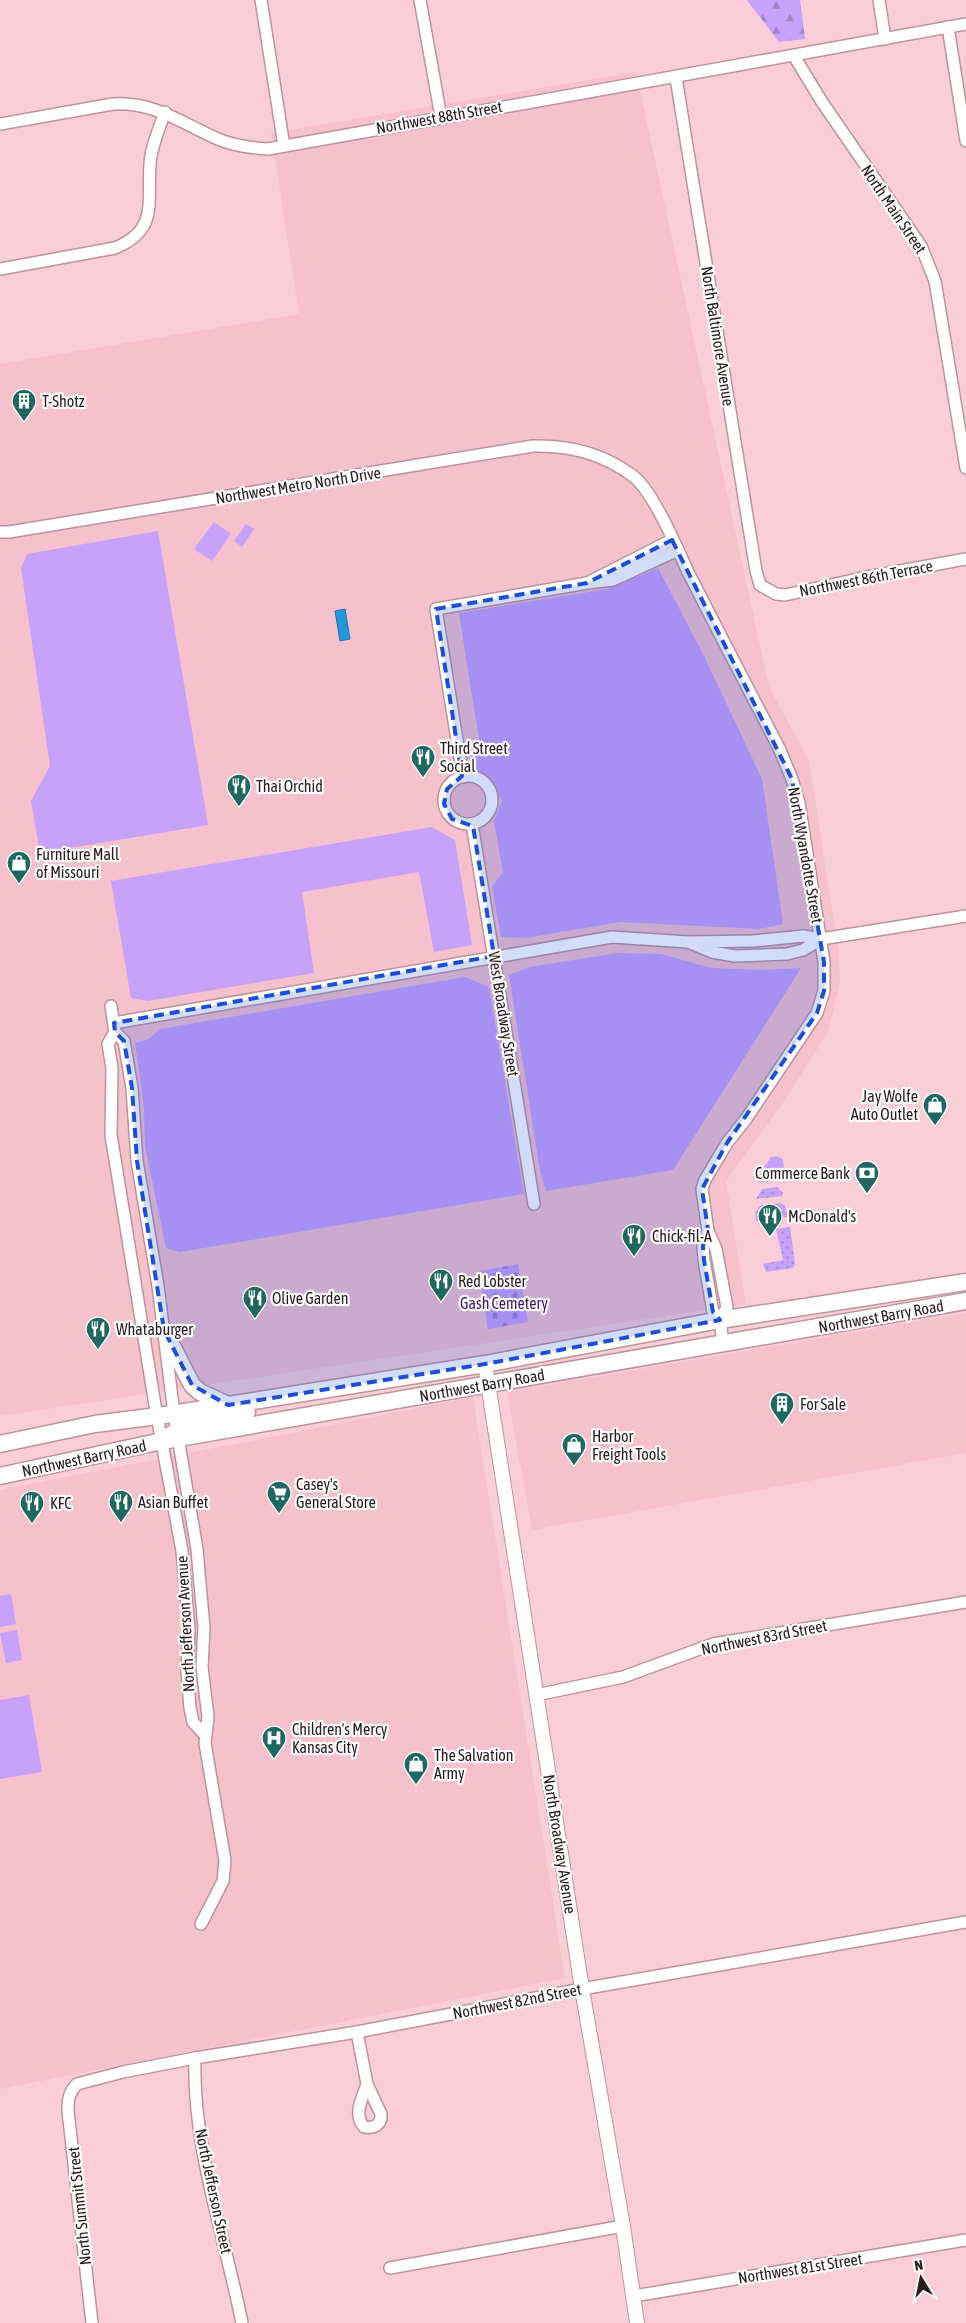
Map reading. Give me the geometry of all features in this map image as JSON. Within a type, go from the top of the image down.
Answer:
[{"type":"main road","name":"Northwest Barry Road","points":[[173,1431],[228,1405],[485,1364],[720,1320],[966,1282]]},
{"type":"main road","name":"Northwest Barry Road","points":[[0,1476],[173,1431],[488,1383],[966,1301]]},
{"type":"main road","points":[[164,1330],[192,1385],[200,1392],[228,1405]]},
{"type":"main road","points":[[173,1431],[265,1407],[286,1395]]},
{"type":"main road","name":"Northwest Barry Road","points":[[0,1444],[95,1424],[158,1416],[173,1431]]},
{"type":"street","points":[[261,0],[284,146]]},
{"type":"street","points":[[420,0],[441,117]]},
{"type":"street","points":[[879,0],[885,39]]},
{"type":"street","name":"Northwest 88th Street","points":[[0,124],[113,104],[143,105],[165,112],[219,140],[233,145],[268,149],[597,89],[676,78],[966,24]]},
{"type":"street","points":[[948,27],[966,141]]},
{"type":"street","name":"North Main Street","points":[[794,56],[822,102],[921,246],[930,266],[935,281],[966,468]]},
{"type":"street","name":"North Baltimore Avenue","points":[[676,78],[756,571],[760,585],[767,591]]},
{"type":"street","points":[[0,269],[89,254],[126,244],[143,227],[149,215],[151,198],[150,164],[165,112]]},
{"type":"street","name":"Northwest Metro North Drive","points":[[3,534],[342,479],[506,449],[559,446],[586,451]]},
{"type":"street","name":"North Wyandotte Street","points":[[586,451],[614,464],[635,477],[648,495],[779,748],[792,778],[799,803],[821,939],[824,962],[824,991],[817,1013],[746,1119],[727,1143],[705,1180],[702,1189],[708,1231],[716,1249],[726,1307],[720,1320],[723,1343]]},
{"type":"street","points":[[587,583],[672,540]]},
{"type":"street","points":[[463,777],[436,609],[613,580],[678,550]]},
{"type":"street","name":"Northwest 86th Terrace","points":[[767,591],[785,595],[867,577],[966,559]]},
{"type":"street","points":[[463,777],[476,777],[481,780],[490,789],[492,796],[493,802],[488,814],[484,819],[472,824],[456,822],[448,814],[444,804],[446,789],[453,781],[463,777]]},
{"type":"street","name":"West Broadway Street","points":[[472,824],[534,1204]]},
{"type":"street","points":[[111,1006],[114,1028],[494,956],[612,937],[688,942],[753,941],[803,936],[821,939],[966,916]]},
{"type":"street","name":"North Jefferson Avenue","points":[[114,1028],[124,1041],[130,1079],[137,1161],[164,1330],[186,1582],[190,1708],[193,1722],[205,1735]]},
{"type":"street","name":"North Jefferson Avenue","points":[[114,1028],[108,1044],[112,1068],[111,1135],[158,1416],[173,1431],[197,1549],[204,1628],[202,1667],[208,1717],[205,1735],[225,1861],[223,1881],[201,1924]]},
{"type":"street","name":"North Broadway Avenue","points":[[485,1364],[582,1989],[624,2226],[637,2323]]},
{"type":"street","name":"Northwest 83rd Street","points":[[536,1695],[623,1677],[713,1644],[966,1602]]},
{"type":"street","name":"Northwest 82nd Street","points":[[72,2090],[77,2084],[87,2080],[195,2058],[357,2032],[582,1989],[966,1922]]},
{"type":"street","points":[[357,2032],[367,2084]]},
{"type":"street","name":"North Jefferson Street","points":[[195,2058],[194,2091],[206,2162],[242,2323]]},
{"type":"street","name":"North Summit Street","points":[[72,2090],[68,2098],[68,2110],[92,2323]]},
{"type":"street","points":[[390,2268],[624,2226]]},
{"type":"street","name":"Northwest 81st Street","points":[[634,2296],[966,2240]]},
{"type":"highlighted area","points":[[672,540],[792,779],[824,962],[824,991],[817,1013],[727,1143],[702,1189],[708,1230],[703,1246],[704,1260],[713,1312],[720,1320],[485,1364],[228,1405],[192,1385],[164,1330],[137,1161],[132,1088],[124,1041],[115,1032],[114,1023],[494,956],[473,826],[452,819],[444,804],[447,789],[462,776],[436,609],[587,583]]},
{"type":"shaded area","points":[[636,72],[769,687],[809,760],[839,954],[840,982],[828,1032],[785,1100],[726,1181],[746,1304],[0,1416],[0,364],[299,314],[271,133]]},
{"type":"shaded area","points":[[966,1313],[966,1453],[532,1530],[507,1392]]},
{"type":"shaded area","points":[[473,1397],[565,1978],[0,2089],[0,1490]]},
{"type":"green space","points":[[747,0],[800,0],[805,39],[779,42]]},
{"type":"green space","points":[[214,522],[231,534],[212,561],[194,549]]},
{"type":"green space","points":[[246,524],[254,529],[242,547],[234,541]]},
{"type":"green space","points":[[158,531],[208,825],[40,853],[31,801],[50,766],[21,568],[27,554]]},
{"type":"green space","points":[[658,568],[704,656],[762,779],[783,924],[759,929],[621,922],[525,938],[501,937],[492,887],[503,872],[494,821],[502,801],[491,779],[470,767],[480,746],[459,613],[607,589]]},
{"type":"green space","points":[[432,827],[455,840],[472,945],[434,952],[419,872],[302,892],[314,973],[148,1001],[131,998],[111,881]]},
{"type":"green space","points":[[617,953],[661,954],[712,968],[762,970],[801,968],[673,1170],[546,1191],[540,1171],[509,975],[530,967]]},
{"type":"green space","points":[[465,977],[489,987],[524,1194],[180,1252],[166,1248],[145,1146],[144,1109],[135,1043],[149,1039],[160,1029]]},
{"type":"green space","points":[[777,1156],[783,1159],[785,1179],[781,1181],[758,1182],[757,1178],[771,1157]]},
{"type":"green space","points":[[777,1187],[783,1193],[782,1196],[756,1199],[762,1189]]},
{"type":"green space","points":[[779,1203],[785,1205],[788,1217],[767,1219],[765,1211],[760,1212],[761,1220],[756,1221],[755,1212],[761,1205]]},
{"type":"green space","points":[[790,1227],[795,1264],[793,1268],[766,1272],[763,1264],[783,1260],[776,1229]]},
{"type":"green space","name":"Gash Cemetery","points":[[518,1264],[528,1322],[488,1329],[479,1271]]},
{"type":"green space","points":[[11,1594],[16,1624],[0,1627],[0,1596]]},
{"type":"green space","points":[[17,1630],[22,1660],[6,1663],[0,1633]]},
{"type":"green space","points":[[29,1695],[42,1772],[0,1779],[0,1700]]},
{"type":"water","points":[[345,609],[350,639],[340,641],[335,611]]},
{"type":"place","name":"T-Shotz","points":[[24,422]]},
{"type":"place","name":"Third Street Social","points":[[423,778]]},
{"type":"place","name":"Thai Orchid","points":[[239,807]]},
{"type":"place","name":"Furniture Mall of Missouri","points":[[19,884]]},
{"type":"place","name":"Jay Wolfe Auto Outlet","points":[[935,1126]]},
{"type":"place","name":"Commerce Bank","points":[[867,1194]]},
{"type":"place","name":"McDonald's","points":[[770,1237]]},
{"type":"place","name":"Chick-fil-A","points":[[634,1257]]},
{"type":"place","name":"Red Lobster","points":[[441,1302]]},
{"type":"place","name":"Olive Garden","points":[[255,1319]]},
{"type":"place","name":"Whataburger","points":[[98,1350]]},
{"type":"place","name":"For Sale","points":[[782,1425]]},
{"type":"place","name":"Harbor Freight Tools","points":[[574,1466]]},
{"type":"place","name":"Casey's General Store","points":[[279,1514]]},
{"type":"place","name":"Asian Buffet","points":[[121,1523]]},
{"type":"place","name":"KFC","points":[[32,1524]]},
{"type":"place","name":"Children's Mercy Kansas City","points":[[274,1759]]},
{"type":"place","name":"The Salvation Army","points":[[416,1785]]}]
